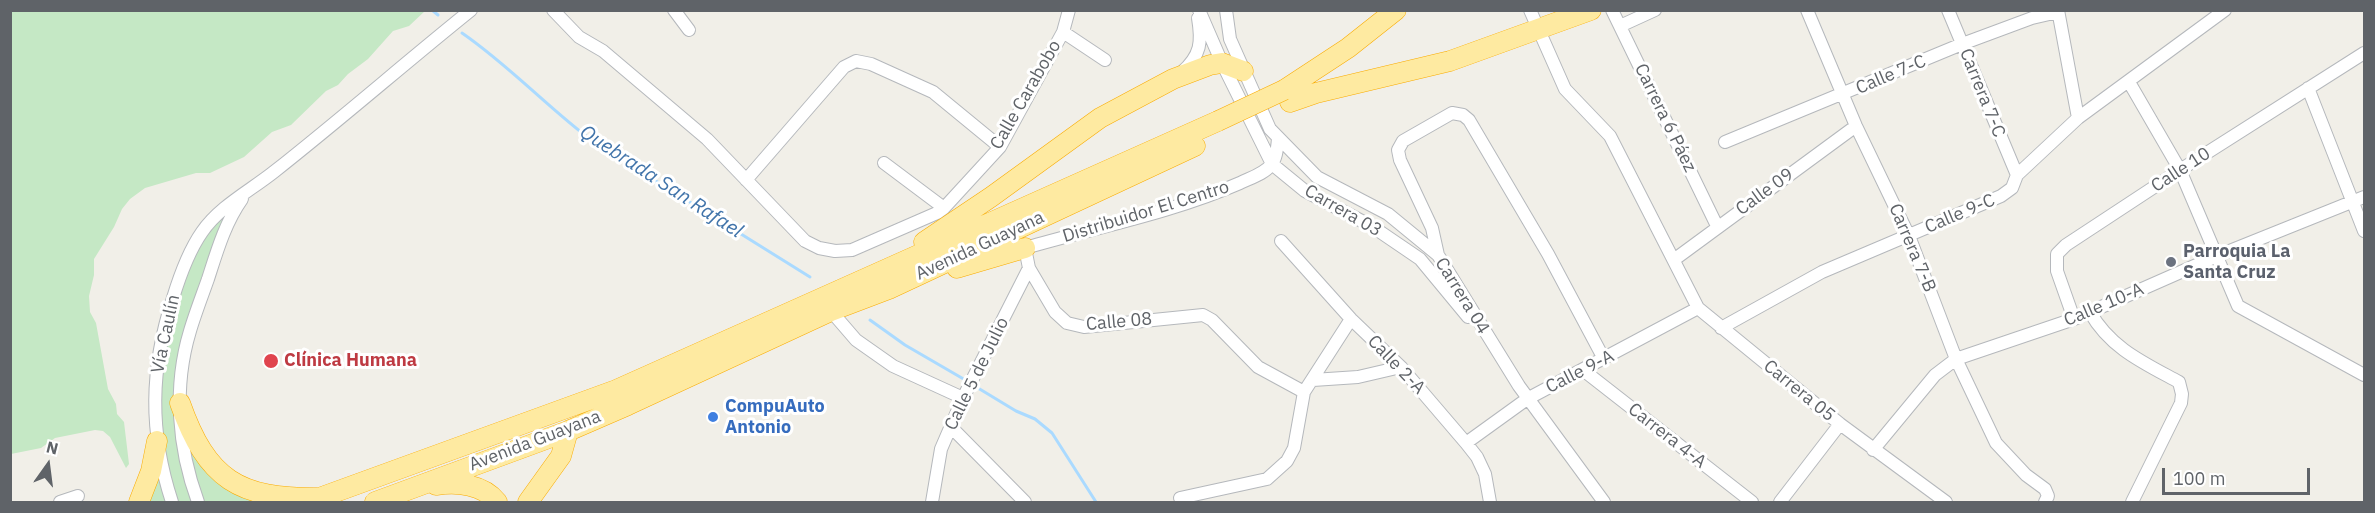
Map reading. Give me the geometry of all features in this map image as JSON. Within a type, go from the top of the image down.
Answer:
[{"type":"highway","name":"Avenida Guayana","points":[[313,500],[616,390],[884,281],[1287,96],[1396,10]]},
{"type":"highway","name":"Avenida Guayana","points":[[1287,96],[1316,93],[1450,61],[1591,10]]},
{"type":"highway","points":[[884,281],[991,197],[1100,118],[1173,79],[1210,65],[1222,63],[1243,71]]},
{"type":"highway","points":[[884,281],[1025,248]]},
{"type":"highway","name":"Avenida Guayana","points":[[375,502],[568,431],[831,311],[884,281]]},
{"type":"highway","points":[[180,403],[198,446],[207,459],[231,481],[260,494],[313,500]]},
{"type":"highway","points":[[528,502],[561,456],[568,431]]},
{"type":"highway","points":[[140,502],[151,471],[157,441]]},
{"type":"highway","points":[[415,487],[450,483],[472,486],[493,497],[497,502]]},
{"type":"street","name":"Vía Caulín","points":[[172,502],[157,441],[154,409],[159,353],[166,322],[182,268],[195,243],[212,220],[471,10]]},
{"type":"street","points":[[553,10],[579,37],[603,51],[707,139],[746,180],[844,67],[856,61],[871,64],[933,92],[1000,147]]},
{"type":"street","points":[[674,10],[689,30]]},
{"type":"street","name":"Calle Carabobo","points":[[746,180],[805,241],[819,248],[835,251],[852,250],[928,217],[944,208],[1000,147],[1063,32],[1069,10]]},
{"type":"street","points":[[1173,79],[1192,62],[1198,50],[1200,33],[1198,10]]},
{"type":"street","name":"Carrera 03","points":[[1198,10],[1272,165],[1305,191],[1373,226],[1420,259],[1489,340]]},
{"type":"street","name":"Carrera 04","points":[[1226,10],[1230,39],[1270,129],[1317,177],[1388,214],[1438,255],[1527,399],[1604,502]]},
{"type":"street","name":"Carrera 05","points":[[1530,10],[1565,89],[1610,136],[1698,308],[1840,424],[1946,502]]},
{"type":"street","name":"Carrera 6 Páez","points":[[1612,10],[1717,226]]},
{"type":"street","points":[[1620,26],[1655,10]]},
{"type":"street","name":"Carrera 7-B","points":[[1807,10],[1856,126],[1909,236],[1956,358],[1996,443],[2026,475],[2045,489],[2048,496],[2045,502]]},
{"type":"street","name":"Carrera 7-C","points":[[1948,10],[2017,174]]},
{"type":"street","name":"Calle 9-C","points":[[1721,328],[1822,272],[2001,196],[2012,188],[2017,174],[2078,118],[2225,10]]},
{"type":"street","points":[[2058,11],[2078,118]]},
{"type":"street","name":"Calle 7-C","points":[[1725,141],[1962,44],[2032,18],[2058,11]]},
{"type":"street","points":[[1063,32],[1105,60]]},
{"type":"street","name":"Calle 10","points":[[2074,319],[2057,271],[2057,254],[2066,245],[2364,53]]},
{"type":"street","points":[[2129,82],[2180,170],[2238,306],[2364,375]]},
{"type":"street","points":[[2307,88],[2359,200],[2364,231]]},
{"type":"street","points":[[1438,255],[1431,228],[1400,160],[1398,150],[1403,141],[1452,113],[1463,115],[1469,120],[1548,254],[1604,359]]},
{"type":"street","name":"Calle 09","points":[[1674,259],[1856,126]]},
{"type":"street","points":[[1272,165],[1277,153],[1278,139]]},
{"type":"street","points":[[884,163],[944,208]]},
{"type":"street","name":"Distribuidor El Centro","points":[[1025,248],[1148,215],[1215,194],[1272,165]]},
{"type":"street","name":"Vía Caulín","points":[[198,502],[185,460],[180,403],[183,365],[190,331],[227,224],[249,191]]},
{"type":"street","name":"Calle 10-A","points":[[1874,450],[1935,375],[1956,358],[2074,319],[2217,256],[2359,200]]},
{"type":"street","name":"Calle 2-A","points":[[1281,241],[1351,319],[1401,367],[1466,443],[1477,457],[1485,474],[1490,502]]},
{"type":"street","points":[[1025,248],[1029,268]]},
{"type":"street","name":"Calle 08","points":[[1029,268],[1043,294],[1067,323],[1083,327],[1203,315],[1212,320],[1258,367],[1304,392]]},
{"type":"street","name":"Calle 5 de Julio","points":[[932,502],[941,449],[965,394],[1029,268]]},
{"type":"street","name":"Calle 9-A","points":[[1466,443],[1527,399],[1698,308]]},
{"type":"street","points":[[831,311],[856,340],[893,366],[965,394]]},
{"type":"street","points":[[2090,312],[2116,345],[2179,382],[2182,389],[2181,403],[2132,502]]},
{"type":"street","points":[[1180,498],[1268,479],[1279,470],[1294,448],[1304,392],[1351,319]]},
{"type":"street","points":[[1313,380],[1358,377],[1401,367]]},
{"type":"street","name":"Carrera 4-A","points":[[1583,370],[1752,502]]},
{"type":"street","points":[[1780,502],[1840,424]]},
{"type":"street","points":[[951,427],[1025,502]]},
{"type":"street","points":[[60,502],[78,496]]},
{"type":"green space","points":[[10,11],[425,11],[409,26],[393,31],[368,59],[338,85],[326,91],[291,125],[272,132],[244,157],[210,173],[196,173],[145,188],[130,199],[122,209],[114,227],[94,259],[94,275],[89,296],[90,312],[96,323],[108,389],[116,404],[117,414],[124,422],[129,464],[126,468],[110,437],[103,431],[95,430],[55,438],[41,448],[11,454]]},
{"type":"green space","points":[[249,191],[227,224],[181,385],[218,471],[308,502],[139,502],[151,471],[157,372],[195,243]]},
{"type":"waterway","name":"Quebrada San Rafael","points":[[432,10],[438,15]]},
{"type":"waterway","name":"Quebrada San Rafael","points":[[462,33],[497,59],[595,143],[810,277]]},
{"type":"waterway","name":"Quebrada San Rafael","points":[[870,320],[905,345],[967,381]]},
{"type":"waterway","name":"Quebrada San Rafael","points":[[973,385],[1016,411],[1035,419],[1052,433],[1096,502]]},
{"type":"place","name":"Parroquia La Santa Cruz","points":[[2171,262]]},
{"type":"place","name":"Clínica Humana","points":[[271,361]]},
{"type":"place","name":"CompuAuto Antonio","points":[[713,417]]}]
